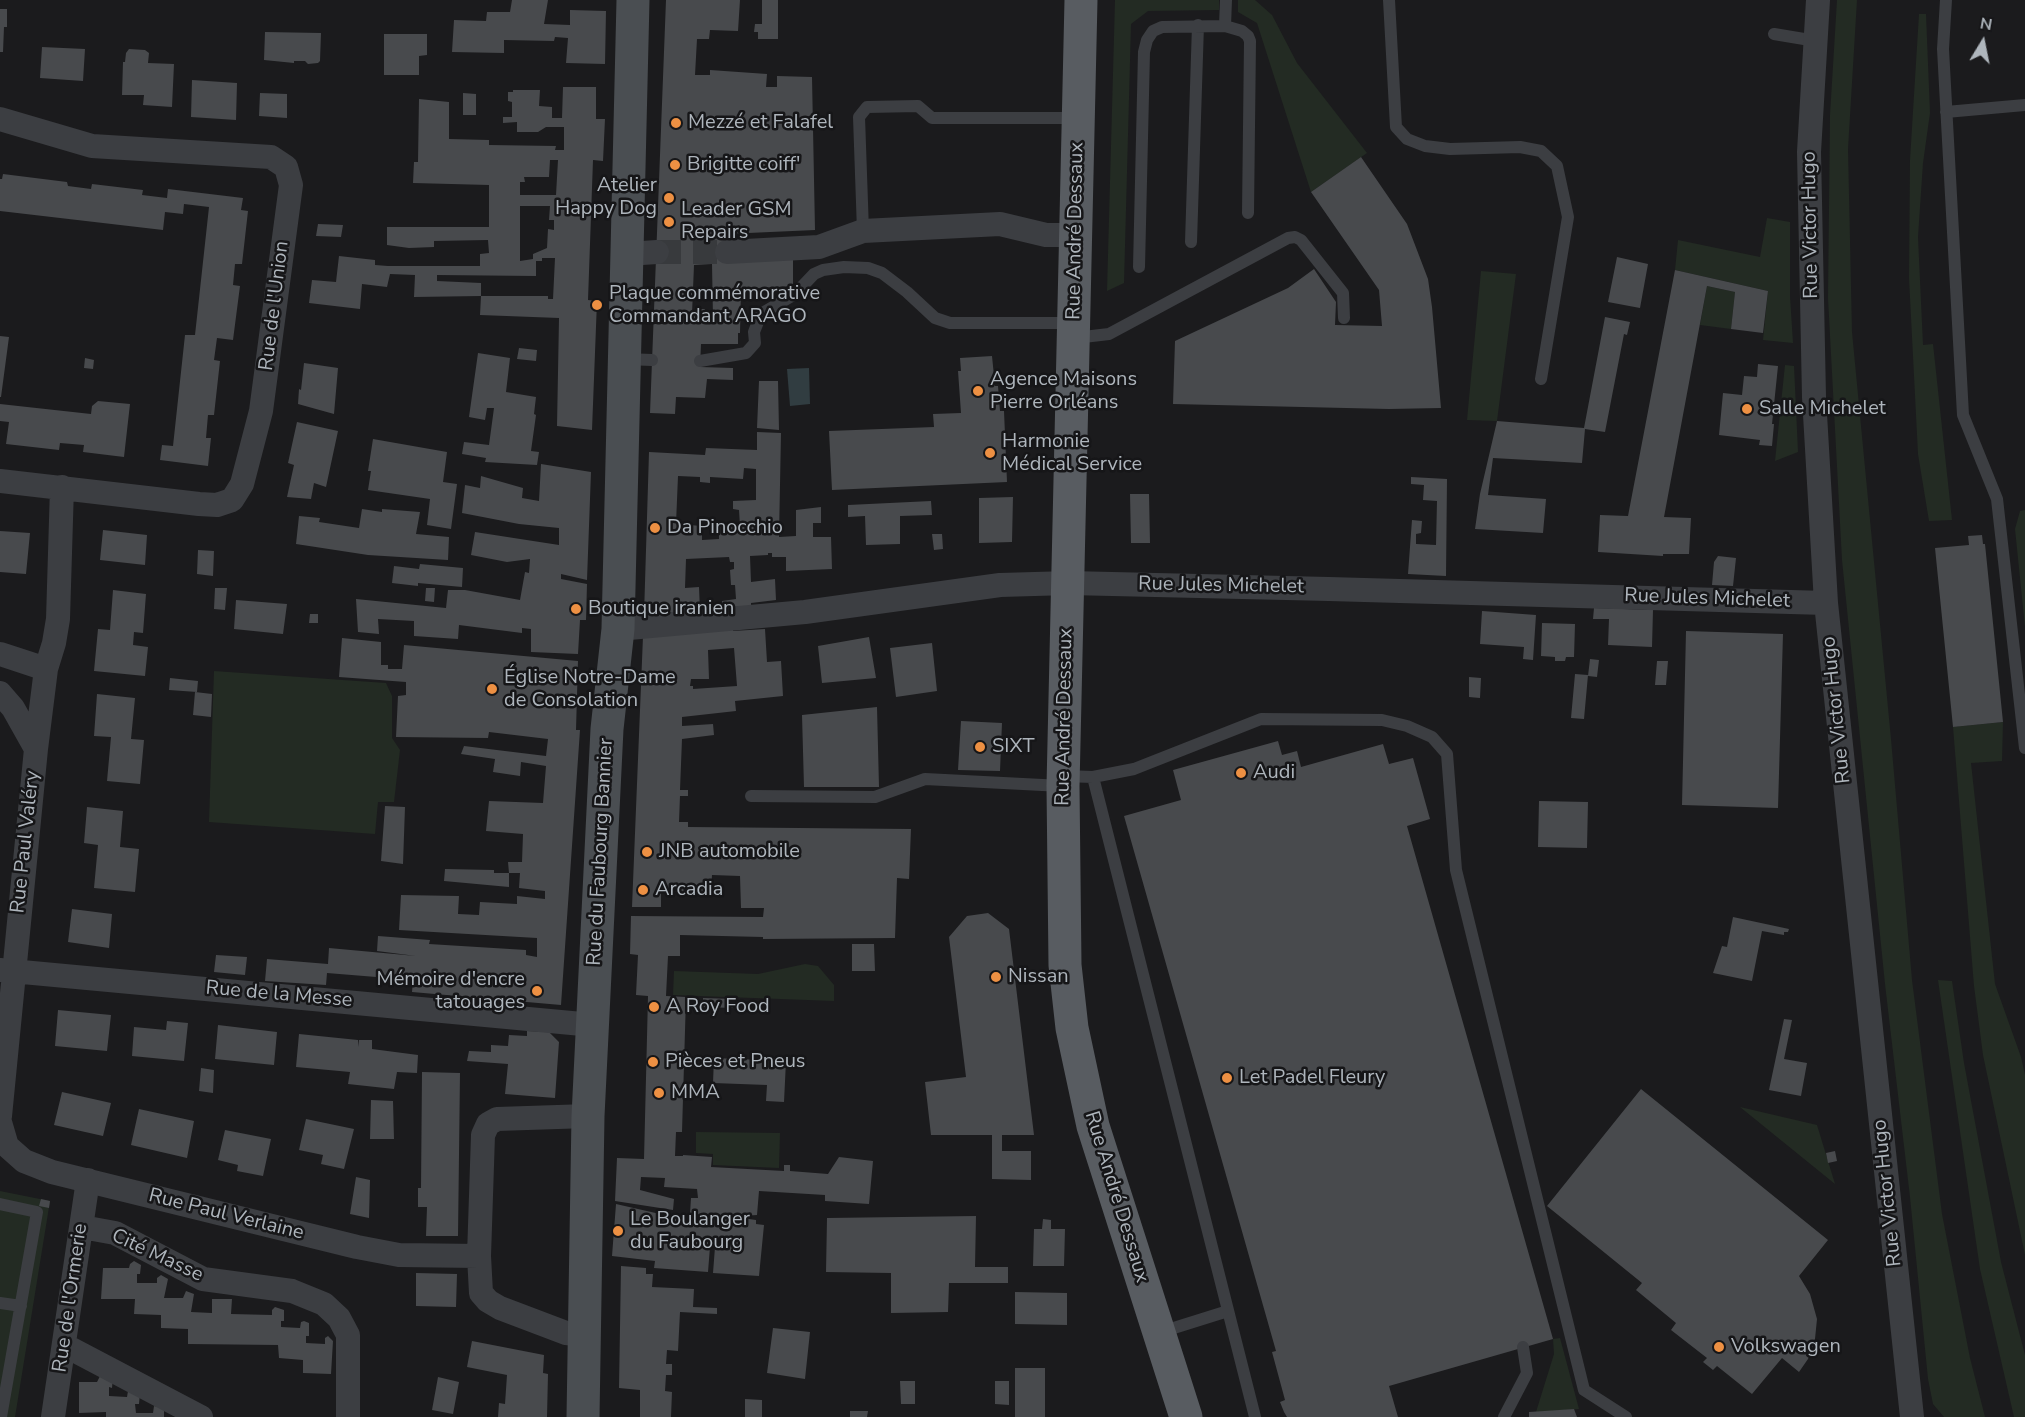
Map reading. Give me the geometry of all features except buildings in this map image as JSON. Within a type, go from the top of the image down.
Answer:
[{"type":"main road","name":"Rue du Faubourg Bannier","points":[[583,1417],[588,1116],[607,729],[618,629],[638,360],[642,253],[633,0]]},
{"type":"main road","name":"Rue André Dessaux","points":[[1081,0],[1069,584],[1073,779],[1063,884],[1065,965],[1072,1028],[1093,1126],[1186,1417]]},
{"type":"street","name":"Rue Victor Hugo","points":[[1818,0],[1809,164],[1814,397],[1826,603],[1912,1417]]},
{"type":"street","name":"Rue de l'Union","points":[[0,119],[92,146],[271,157],[286,167],[291,184],[261,411],[242,484],[232,500],[217,505],[199,504],[0,481]]},
{"type":"street","points":[[727,252],[819,247],[863,231],[1000,224],[1046,235],[1076,236]]},
{"type":"street","name":"Rue Paul Valéry","points":[[6,970],[46,669],[54,643],[57,619],[62,488]]},
{"type":"street","name":"Rue Jules Michelet","points":[[618,629],[805,612],[1000,585],[1069,584],[1555,594],[1826,603]]},
{"type":"street","points":[[0,654],[46,669]]},
{"type":"street","name":"Rue Paul Valéry","points":[[0,693],[13,708],[36,749]]},
{"type":"street","points":[[0,1116],[6,970]]},
{"type":"street","name":"Rue de la Messe","points":[[6,970],[593,1025]]},
{"type":"street","points":[[584,1335],[566,1333],[500,1308],[488,1301],[481,1293],[479,1256],[483,1135],[488,1124],[497,1119],[588,1116]]},
{"type":"street","name":"Rue Paul Verlaine","points":[[0,1122],[3,1150],[52,1172],[357,1247],[399,1255],[479,1256]]},
{"type":"street","name":"Rue de l'Ormerie","points":[[53,1417],[88,1180]]},
{"type":"street","name":"Cité Masse","points":[[82,1227],[115,1233],[203,1279],[292,1291],[324,1304],[339,1318],[348,1335],[348,1417]]},
{"type":"street","points":[[64,1345],[201,1417]]},
{"type":"lane","points":[[1225,26],[1226,0]]},
{"type":"lane","points":[[1389,0],[1396,127],[1407,139],[1425,146],[1450,148],[1520,147],[1541,151],[1557,166],[1568,217],[1541,380]]},
{"type":"lane","points":[[1946,0],[1943,49],[1963,415],[1997,499],[2025,748]]},
{"type":"lane","points":[[1139,267],[1144,52],[1153,31],[1172,25],[1225,26],[1242,31],[1248,36],[1250,41],[1248,213]]},
{"type":"lane","points":[[1191,242],[1198,25]]},
{"type":"lane","points":[[1774,34],[1816,41]]},
{"type":"lane","points":[[1946,112],[2025,105]]},
{"type":"lane","points":[[863,231],[859,117],[867,107],[918,106],[932,118],[1079,118]]},
{"type":"lane","points":[[700,361],[746,353],[755,343],[754,332],[761,314],[795,294],[814,274],[823,270],[844,267],[868,268],[882,273],[935,318],[950,322],[1109,334],[1288,238],[1295,237],[1301,240],[1343,293],[1344,318]]},
{"type":"lane","points":[[751,796],[875,797],[925,779],[1073,779],[1134,769],[1261,719],[1382,720],[1407,726],[1432,737],[1447,754],[1456,870],[1584,1390],[1626,1417]]},
{"type":"lane","points":[[1073,779],[1228,1311],[1255,1417]]},
{"type":"lane","points":[[0,1204],[37,1212],[21,1306],[4,1375],[1,1417]]},
{"type":"lane","points":[[0,1303],[21,1306]]},
{"type":"lane","points":[[1160,1333],[1228,1311]]},
{"type":"lane","points":[[1504,1417],[1527,1373],[1523,1347]]},
{"type":"shaded area","points":[[1115,0],[1219,0],[1219,10],[1148,11],[1131,24],[1124,283],[1107,291]]},
{"type":"shaded area","points":[[1238,0],[1255,0],[1272,15],[1297,63],[1367,153],[1311,192],[1257,23],[1238,12]]},
{"type":"shaded area","points":[[1837,0],[1857,0],[1848,149],[1852,332],[1912,980],[1942,1214],[1970,1358],[1985,1417],[1944,1417],[1933,1404],[1928,1379],[1910,1197],[1885,984],[1842,560],[1828,298],[1830,115]]},
{"type":"shaded area","points":[[1919,14],[1926,14],[1930,113],[1923,163],[1918,237],[1923,345],[1933,344],[1952,520],[1929,521],[1918,454],[1909,278],[1910,160]]},
{"type":"shaded area","points":[[1767,218],[1790,222],[1790,296],[1793,343],[1763,340],[1768,291],[1675,270],[1678,240],[1760,257]]},
{"type":"shaded area","points":[[1481,271],[1516,274],[1497,421],[1467,420]]},
{"type":"shaded area","points":[[1707,286],[1735,292],[1731,329],[1700,325]]},
{"type":"shaded area","points":[[1785,365],[1794,366],[1798,452],[1775,461]]},
{"type":"shaded area","points":[[809,368],[810,404],[790,406],[787,369]]},
{"type":"shaded area","points":[[2025,510],[2025,627],[2015,529],[2020,511]]},
{"type":"shaded area","points":[[214,671],[386,683],[392,696],[392,738],[400,750],[394,802],[378,802],[375,834],[209,822]]},
{"type":"shaded area","points":[[2003,722],[2002,761],[1971,763],[1995,984],[2021,1057],[2025,1075],[2025,1255],[1983,1055],[1974,986],[1953,727]]},
{"type":"shaded area","points":[[805,964],[818,966],[834,985],[834,1001],[673,995],[674,971],[758,974]]},
{"type":"shaded area","points":[[1938,980],[1952,981],[1964,1063],[2001,1262],[2025,1355],[2025,1417],[2014,1417],[1980,1269]]},
{"type":"shaded area","points":[[1740,1107],[1817,1125],[1835,1184]]},
{"type":"shaded area","points":[[696,1132],[780,1133],[779,1168],[713,1165],[713,1154],[696,1153]]},
{"type":"shaded area","points":[[0,1191],[50,1201],[15,1417],[0,1417]]},
{"type":"shaded area","points":[[1560,1338],[1579,1409],[1536,1412],[1554,1354],[1553,1339]]},
{"type":"tunnel","points":[[657,252],[727,252]]},
{"type":"place","name":"Mezzé et Falafel","points":[[676,123]]},
{"type":"place","name":"Brigitte coiff'","points":[[675,165]]},
{"type":"place","name":"Atelier Happy Dog","points":[[669,198]]},
{"type":"place","name":"Leader GSM Repairs","points":[[669,222]]},
{"type":"place","name":"Plaque commémorative Commandant ARAGO","points":[[597,305]]},
{"type":"place","name":"Agence Maisons Pierre Orléans","points":[[978,391]]},
{"type":"place","name":"Salle Michelet","points":[[1747,409]]},
{"type":"place","name":"Harmonie Médical Service","points":[[990,453]]},
{"type":"place","name":"Da Pinocchio","points":[[655,528]]},
{"type":"place","name":"Boutique iranien","points":[[576,609]]},
{"type":"place","name":"Église Notre-Dame de Consolation","points":[[492,689]]},
{"type":"place","name":"SIXT","points":[[980,747]]},
{"type":"place","name":"Audi","points":[[1241,773]]},
{"type":"place","name":"JNB automobile","points":[[647,852]]},
{"type":"place","name":"Arcadia","points":[[643,890]]},
{"type":"place","name":"Nissan","points":[[996,977]]},
{"type":"place","name":"Mémoire d'encre tatouages","points":[[537,991]]},
{"type":"place","name":"A Roy Food","points":[[654,1007]]},
{"type":"place","name":"Pièces et Pneus","points":[[653,1062]]},
{"type":"place","name":"Let Padel Fleury","points":[[1227,1078]]},
{"type":"place","name":"MMA","points":[[659,1093]]},
{"type":"place","name":"Le Boulanger du Faubourg","points":[[618,1231]]},
{"type":"place","name":"Volkswagen","points":[[1719,1347]]}]
